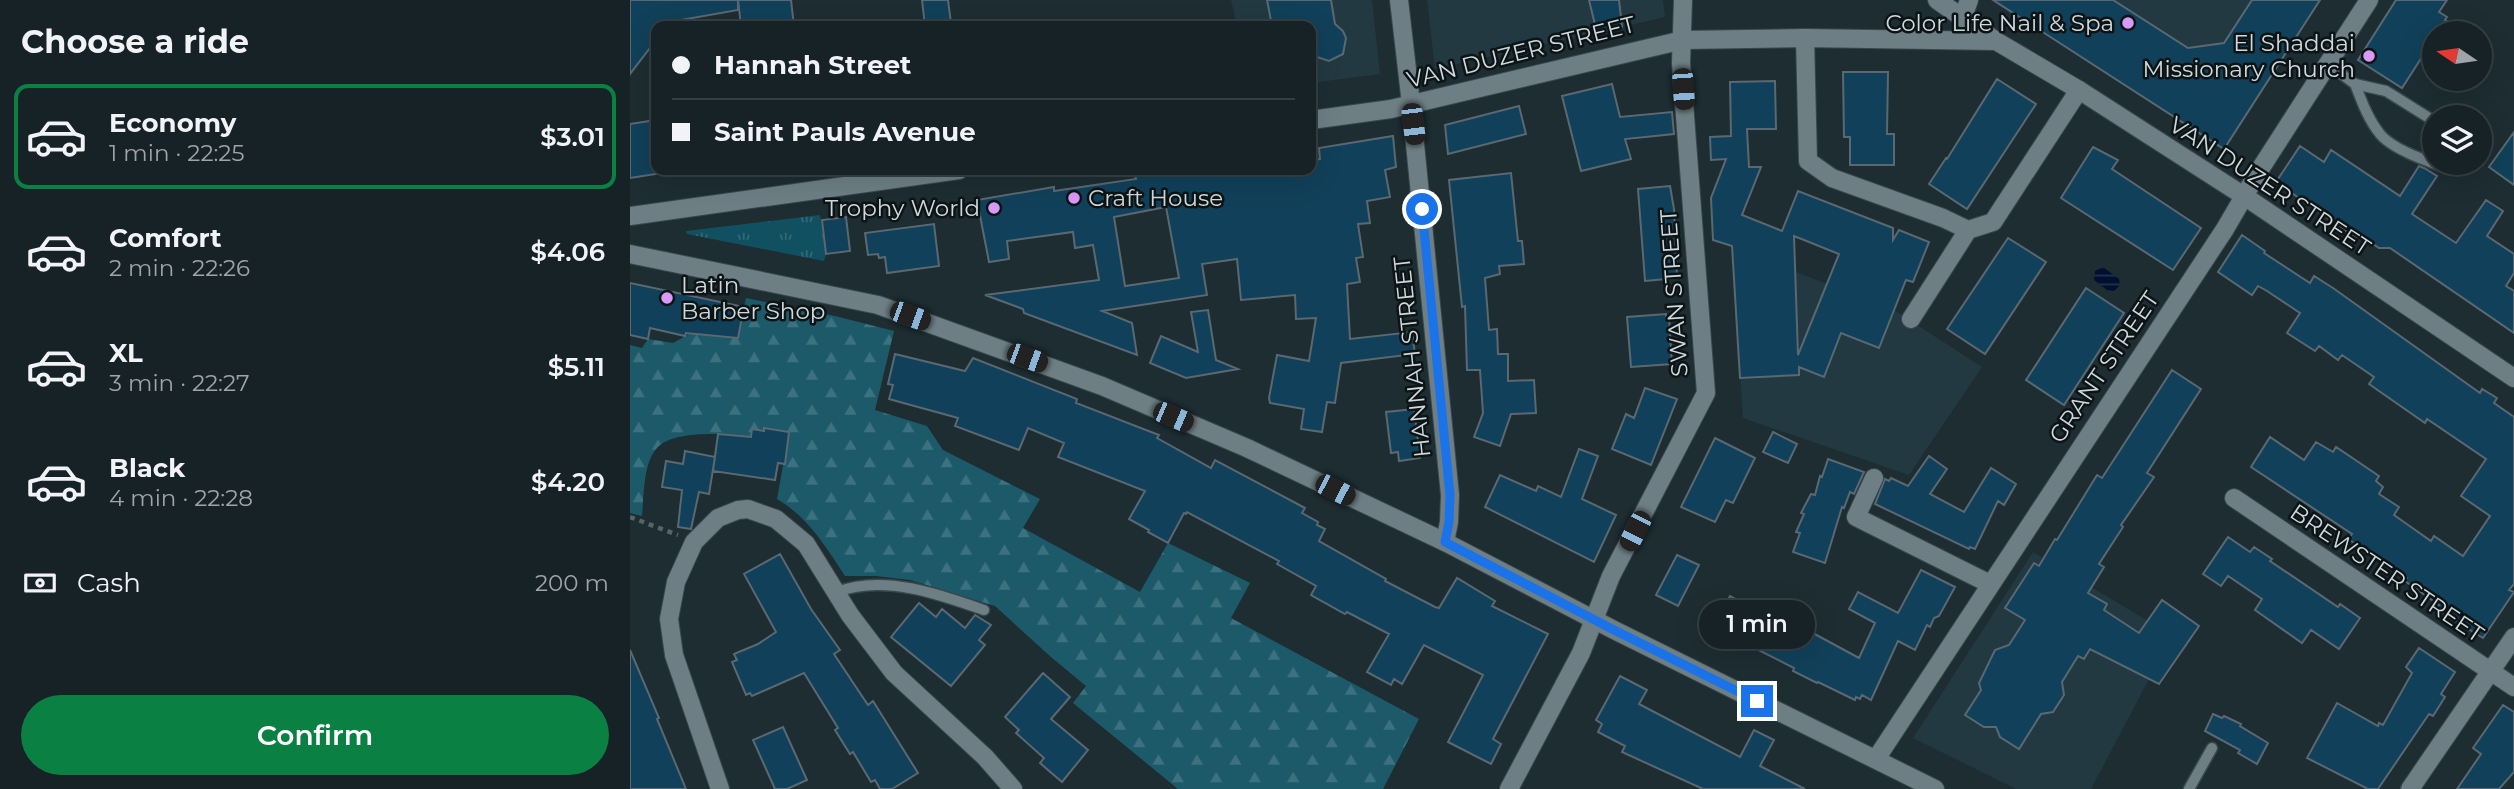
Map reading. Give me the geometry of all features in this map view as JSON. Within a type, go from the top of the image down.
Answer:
[{"type":"street","name":"HANNAH STREET","points":[[1399,0],[1450,495],[1445,542]]},
{"type":"street","name":"SWAN STREET","points":[[1509,789],[1581,653],[1611,576],[1706,393],[1681,63],[1683,0]]},
{"type":"street","name":"VAN DUZER STREET","points":[[1937,0],[1966,8],[1996,41],[2079,90],[2244,196],[2514,378]]},
{"type":"street","name":"GRANT STREET","points":[[1876,759],[2225,229],[2370,0]]},
{"type":"street","name":"VAN DUZER STREET","points":[[1316,119],[1411,104],[1683,40],[1805,38],[1996,41]]},
{"type":"street","points":[[1805,38],[1808,161],[1832,178],[1943,218],[1968,230]]},
{"type":"street","points":[[1911,319],[1968,230],[1993,222],[2079,90]]},
{"type":"street","points":[[630,216],[923,175]]},
{"type":"street","points":[[630,254],[871,303],[1102,386],[1247,448],[1445,542],[1935,789]]},
{"type":"street","points":[[1874,478],[1856,517],[1990,584]]},
{"type":"street","name":"BREWSTER STREET","points":[[2234,498],[2514,687]]},
{"type":"street","points":[[720,789],[680,674],[670,629],[670,608],[676,582],[694,542],[708,525],[738,509],[758,510],[786,526],[806,544],[870,644],[894,673],[985,757],[1013,789]]},
{"type":"street","points":[[2410,789],[2514,637]]},
{"type":"lane","points":[[2328,64],[2355,84],[2386,91],[2422,114]]},
{"type":"lane","points":[[2355,84],[2366,112],[2381,136],[2422,157]]},
{"type":"lane","points":[[837,592],[854,585],[880,585],[948,597],[984,610]]},
{"type":"lane","points":[[2189,789],[2213,748]]},
{"type":"path","points":[[630,517],[683,537]]},
{"type":"shaded area","points":[[1231,0],[1372,0],[1380,74],[1316,82],[1316,21],[1236,21]]},
{"type":"shaded area","points":[[1427,0],[1663,0],[1665,17],[1435,69]]},
{"type":"shaded area","points":[[2005,0],[2319,0],[2224,149],[2002,6]]},
{"type":"shaded area","points":[[1732,247],[1894,310],[1982,367],[1909,475],[1743,418]]},
{"type":"shaded area","points":[[2103,267],[2119,279],[2120,285],[2114,291],[2107,290],[2094,280],[2095,271]]},
{"type":"shaded area","points":[[2033,552],[2148,621],[2118,663],[2149,679],[2091,789],[2016,789],[1913,738]]},
{"type":"green space","points":[[820,215],[826,254],[824,261],[687,234],[686,231]]},
{"type":"green space","points":[[746,298],[894,331],[875,410],[927,426],[943,450],[1040,499],[1023,528],[1140,592],[1168,543],[1250,583],[1231,618],[1419,719],[1383,789],[1178,789],[1073,703],[1086,686],[995,606],[910,580],[845,576],[807,524],[777,499],[789,432],[753,429],[751,437],[702,434],[665,442],[652,454],[649,462],[642,516],[630,513],[630,345],[642,348],[648,339],[673,343],[691,333],[737,338]]},
{"type":"building","points":[[630,0],[738,0],[738,10],[676,21],[651,21],[651,47],[630,74]]},
{"type":"building","points":[[738,0],[791,0],[793,21],[740,21]]},
{"type":"building","points":[[922,0],[948,0],[951,21],[924,21]]},
{"type":"building","points":[[1267,0],[1331,0],[1335,24],[1346,38],[1343,54],[1329,61],[1316,57],[1316,21],[1271,21]]},
{"type":"building","points":[[1589,0],[1619,0],[1622,27],[1597,33]]},
{"type":"building","points":[[1993,0],[2113,0],[2188,48],[2224,43],[2252,0],[2320,0],[2224,149]]},
{"type":"building","points":[[2396,0],[2447,0],[2439,12],[2447,17],[2447,21],[2422,21],[2422,57],[2402,88],[2358,60]]},
{"type":"building","points":[[1843,72],[1888,72],[1887,134],[1894,134],[1894,165],[1850,165],[1850,137],[1844,137]]},
{"type":"building","points":[[1997,79],[2036,104],[1967,209],[1929,184]]},
{"type":"building","points":[[1775,81],[1776,129],[1747,129],[1749,167],[1761,167],[1742,215],[1782,231],[1798,191],[1893,228],[1893,240],[1899,230],[1929,242],[1913,282],[1906,280],[1879,348],[1841,333],[1824,377],[1799,367],[1799,375],[1740,378],[1732,246],[1713,240],[1711,198],[1726,159],[1711,160],[1710,137],[1731,136],[1730,82]],"holes":[[[1794,236],[1839,254],[1798,355]]]},
{"type":"building","points":[[1612,84],[1620,117],[1672,112],[1674,134],[1625,139],[1631,159],[1581,171],[1562,96]]},
{"type":"building","points":[[1519,106],[1526,134],[1448,154],[1445,125]]},
{"type":"building","points":[[651,121],[651,175],[630,178],[630,124]]},
{"type":"building","points":[[2514,132],[2514,185],[2492,169],[2492,163]]},
{"type":"building","points":[[1393,136],[1396,167],[1385,170],[1390,197],[1367,201],[1370,223],[1358,224],[1363,257],[1356,258],[1360,282],[1347,284],[1350,339],[1412,332],[1415,354],[1341,363],[1335,403],[1327,402],[1322,432],[1301,429],[1304,409],[1270,403],[1269,398],[1277,355],[1309,361],[1316,318],[1296,319],[1295,295],[1241,300],[1237,259],[1202,264],[1207,295],[1102,311],[1132,323],[1137,355],[1024,313],[1023,309],[985,295],[1099,280],[1093,245],[1075,248],[1073,232],[1007,241],[1009,259],[989,262],[977,200],[1054,187],[1054,191],[1136,179],[1135,175],[1316,175],[1316,160],[1320,159],[1319,148]],"holes":[[[1166,207],[1179,278],[1125,286],[1114,217]]]},
{"type":"building","points":[[2300,146],[2324,162],[2331,150],[2400,196],[2419,166],[2422,167],[2422,175],[2437,176],[2412,214],[2456,243],[2486,200],[2503,211],[2487,236],[2514,254],[2514,273],[2506,286],[2514,291],[2514,333],[2390,248],[2379,248],[2358,234],[2356,238],[2276,182]]},
{"type":"building","points":[[2093,147],[2118,160],[2112,169],[2201,228],[2173,270],[2061,198]]},
{"type":"building","points":[[1511,173],[1518,241],[1522,241],[1524,264],[1499,266],[1500,274],[1485,278],[1489,330],[1497,329],[1498,354],[1508,354],[1508,381],[1534,380],[1536,413],[1511,414],[1500,446],[1474,437],[1483,413],[1480,370],[1467,370],[1465,306],[1462,307],[1449,180]]},
{"type":"building","points":[[1670,186],[1674,209],[1677,278],[1645,281],[1638,189]]},
{"type":"building","points":[[846,217],[850,251],[826,254],[822,220]]},
{"type":"building","points":[[934,224],[939,266],[887,273],[885,257],[879,258],[878,254],[868,255],[865,233]]},
{"type":"building","points":[[2242,235],[2310,283],[2314,276],[2333,288],[2480,393],[2482,389],[2497,398],[2494,403],[2514,417],[2514,584],[2509,590],[2514,592],[2483,638],[2436,609],[2439,605],[2405,581],[2407,578],[2348,539],[2352,534],[2251,467],[2270,437],[2304,460],[2316,442],[2333,452],[2336,447],[2379,476],[2376,481],[2383,487],[2379,494],[2399,507],[2394,515],[2431,541],[2434,536],[2463,556],[2490,516],[2461,496],[2486,459],[2427,419],[2425,423],[2369,384],[2374,377],[2342,355],[2338,360],[2319,346],[2315,351],[2287,333],[2300,313],[2258,286],[2252,295],[2218,272]]},
{"type":"building","points":[[2008,238],[2046,262],[1985,354],[1947,329]]},
{"type":"building","points":[[630,283],[744,307],[738,338],[686,333],[685,336],[650,328],[648,339],[630,335]]},
{"type":"building","points":[[2086,288],[2124,313],[2064,405],[2026,380]]},
{"type":"building","points":[[1208,310],[1216,360],[1238,369],[1186,378],[1150,363],[1161,336],[1198,352],[1191,312]]},
{"type":"building","points":[[1666,314],[1666,318],[1669,317],[1672,364],[1631,367],[1627,317]]},
{"type":"building","points":[[895,354],[965,371],[973,358],[1077,399],[1076,403],[1159,435],[1157,438],[1211,468],[1215,460],[1305,508],[1302,513],[1325,529],[1319,541],[1386,579],[1385,581],[1435,607],[1439,608],[1457,578],[1495,601],[1492,606],[1548,634],[1493,739],[1501,744],[1491,764],[1448,742],[1483,675],[1424,645],[1402,684],[1394,679],[1391,685],[1367,672],[1389,634],[1311,595],[1316,586],[1277,564],[1279,561],[1187,512],[1168,543],[1148,532],[1149,530],[1129,519],[1145,491],[1058,457],[1064,443],[1028,428],[1019,450],[955,426],[958,418],[889,399],[893,385],[888,384]]},
{"type":"building","points":[[2172,370],[2201,389],[2147,473],[2154,477],[2121,525],[2123,527],[2099,564],[2104,567],[2088,593],[2107,604],[2104,610],[2139,633],[2162,600],[2199,626],[2159,684],[2090,649],[2084,659],[2078,656],[2062,682],[2064,695],[2053,712],[2041,714],[2019,749],[2000,737],[1996,727],[1984,727],[1965,715],[1981,690],[1979,683],[1995,650],[2009,645],[2025,620],[2005,608],[2034,563],[2039,566],[2055,539],[2057,540],[2097,475],[2102,478]]},
{"type":"building","points":[[1645,388],[1677,399],[1651,465],[1612,449],[1626,414],[1634,418]]},
{"type":"building","points":[[1414,409],[1420,458],[1399,461],[1398,452],[1391,453],[1386,412]]},
{"type":"building","points":[[764,428],[789,432],[785,464],[778,463],[775,480],[713,471],[718,434],[751,437],[752,429],[764,431]]},
{"type":"building","points":[[1773,432],[1797,444],[1788,463],[1763,452]]},
{"type":"building","points":[[1715,438],[1755,458],[1733,503],[1726,500],[1715,522],[1681,507]]},
{"type":"building","points":[[1579,449],[1598,456],[1582,499],[1616,515],[1594,562],[1485,507],[1500,475],[1536,491],[1538,486],[1561,497]]},
{"type":"building","points":[[685,451],[715,457],[709,494],[699,492],[691,529],[678,527],[682,490],[662,487],[666,461],[683,464]]},
{"type":"building","points":[[1929,456],[1947,469],[1930,494],[1964,512],[1991,468],[2016,484],[2004,505],[1998,501],[1975,549],[1969,549],[1875,504],[1885,479],[1889,481],[1891,478],[1908,486]]},
{"type":"building","points":[[1828,459],[1864,472],[1854,494],[1850,492],[1844,508],[1842,507],[1825,563],[1793,552],[1800,533],[1796,532],[1804,514],[1801,513],[1811,494],[1815,495]]},
{"type":"building","points":[[2228,537],[2250,552],[2254,547],[2338,607],[2340,604],[2360,618],[2339,649],[2311,630],[2302,643],[2255,610],[2262,599],[2228,576],[2221,586],[2203,574]]},
{"type":"building","points":[[780,554],[811,609],[840,650],[834,654],[868,705],[873,701],[918,773],[892,789],[880,789],[875,780],[871,782],[853,752],[850,754],[835,730],[838,728],[804,673],[752,696],[750,693],[746,695],[732,662],[737,660],[734,654],[758,644],[776,632],[744,574]]},
{"type":"building","points":[[1677,555],[1699,565],[1678,606],[1656,595]]},
{"type":"building","points":[[1921,570],[1955,587],[1939,616],[1934,618],[1930,627],[1927,625],[1915,650],[1898,641],[1871,700],[1862,695],[1855,700],[1817,683],[1793,671],[1794,668],[1713,627],[1730,596],[1809,637],[1811,632],[1859,658],[1875,623],[1849,609],[1858,592],[1898,613]]},
{"type":"building","points":[[919,603],[936,617],[942,609],[965,628],[975,615],[991,625],[979,640],[985,645],[951,686],[891,637]]},
{"type":"building","points":[[2419,648],[2455,672],[2441,694],[2445,697],[2433,716],[2429,714],[2378,789],[2368,789],[2307,758],[2337,703],[2378,726],[2379,723],[2383,725],[2412,673],[2406,667]]},
{"type":"building","points":[[630,650],[659,718],[657,719],[686,789],[630,789]]},
{"type":"building","points":[[1043,673],[1070,697],[1051,719],[1088,750],[1062,782],[1040,763],[1044,758],[1016,733],[1019,730],[1005,717]]},
{"type":"building","points":[[1620,676],[1647,690],[1639,704],[1740,757],[1754,730],[1774,740],[1760,766],[1805,789],[1703,789],[1622,752],[1625,746],[1598,732],[1602,724],[1596,720]]},
{"type":"building","points":[[2503,705],[2514,712],[2514,772],[2499,789],[2457,789],[2481,754],[2473,748]]},
{"type":"building","points":[[2213,714],[2241,724],[2240,726],[2268,743],[2257,764],[2238,753],[2240,750],[2205,731]]},
{"type":"building","points":[[783,727],[807,780],[787,789],[775,789],[753,740]]},
{"type":"place","name":"Color Life Nail & Spa","points":[[2128,23]]},
{"type":"place","name":"El Shaddai Missionary Church","points":[[2369,56]]},
{"type":"place","name":"Craft House","points":[[1074,198]]},
{"type":"place","name":"Trophy World","points":[[994,208]]},
{"type":"place","name":"Latin Barber Shop","points":[[667,298]]},
{"type":"route","points":[[1422,209],[1451,503],[1445,542],[1757,701]]}]
